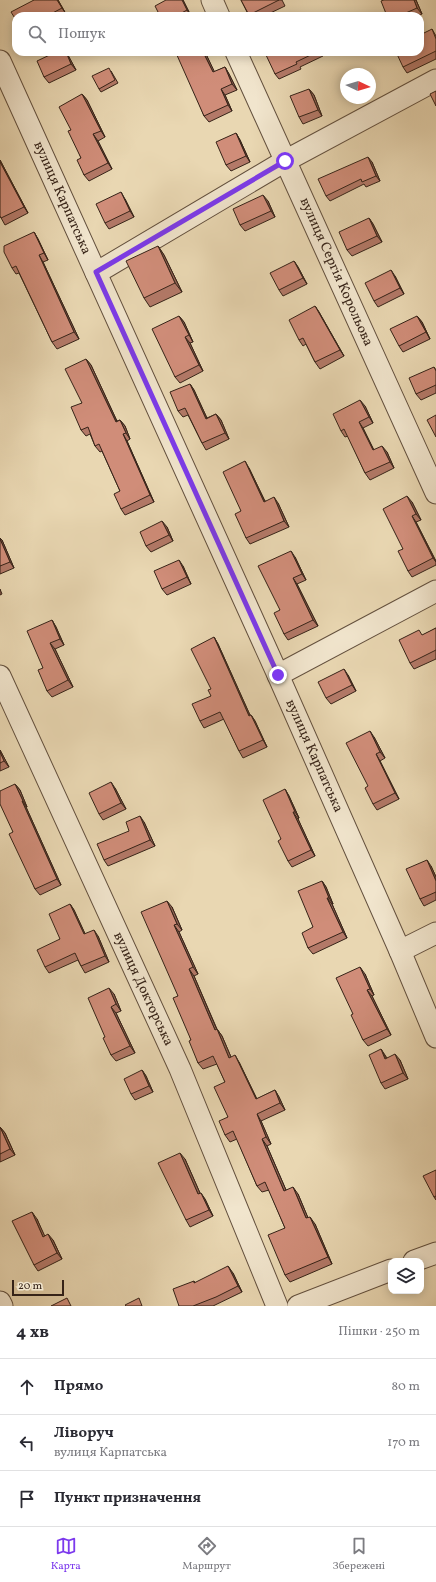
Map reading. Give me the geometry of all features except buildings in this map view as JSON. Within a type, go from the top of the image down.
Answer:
[{"type":"street","points":[[212,0],[217,12]]},
{"type":"street","name":"вулиця Сергія Корольова","points":[[238,56],[436,492]]},
{"type":"street","name":"вулиця Карпатська","points":[[0,61],[278,675],[400,951],[436,1037]]},
{"type":"street","points":[[96,272],[285,161],[436,80]]},
{"type":"street","points":[[278,675],[436,591]]},
{"type":"street","name":"вулиця Докторська","points":[[0,676],[180,1069],[277,1306]]},
{"type":"street","points":[[400,951],[436,933]]},
{"type":"street","points":[[422,1258],[436,1253]]},
{"type":"street","points":[[298,1306],[388,1271]]},
{"type":"street","points":[[0,1302],[2,1306]]},
{"type":"route","points":[[278,675],[96,272],[285,161]]}]
